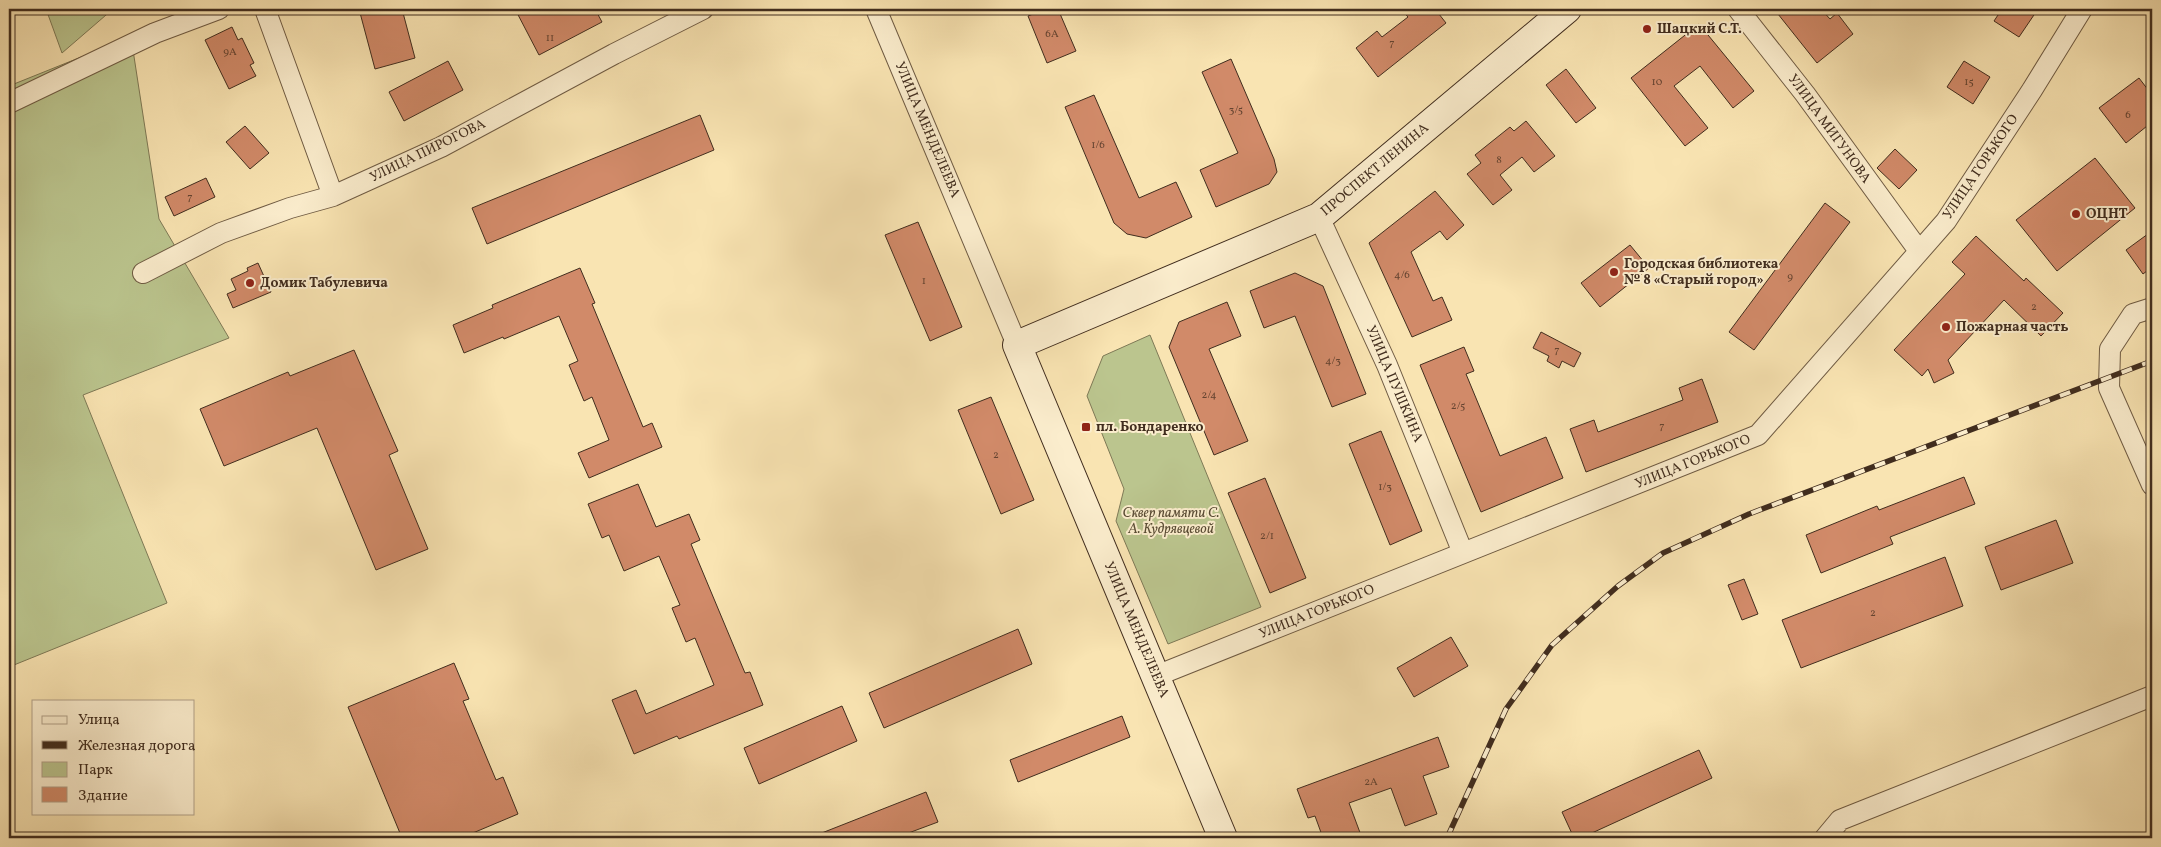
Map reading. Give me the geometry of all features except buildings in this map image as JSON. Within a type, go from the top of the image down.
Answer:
[{"type":"main road","name":"ПРОСПЕКТ ЛЕНИНА","points":[[1017,345],[1319,217],[1567,9]]},
{"type":"main road","name":"УЛИЦА МЕНДЕЛЕЕВА","points":[[1017,345],[1223,838]]},
{"type":"street","points":[[9,102],[155,33],[219,9]]},
{"type":"street","points":[[265,9],[332,196]]},
{"type":"street","name":"УЛИЦА ПИРОГОВА","points":[[143,273],[221,233],[290,208],[332,196],[441,147],[614,54],[703,9]]},
{"type":"street","name":"УЛИЦА МЕНДЕЛЕЕВА","points":[[876,9],[1017,345]]},
{"type":"street","name":"УЛИЦА МИГУНОВА","points":[[1738,9],[1805,94],[1919,251]]},
{"type":"street","name":"УЛИЦА ГОРЬКОГО","points":[[1156,676],[1758,435],[1946,221],[2032,90],[2082,9]]},
{"type":"street","name":"УЛИЦА ПУШКИНА","points":[[1319,217],[1387,365],[1464,553]]},
{"type":"street","points":[[2152,308],[2134,314],[2110,349],[2109,388],[2152,485]]},
{"type":"street","points":[[1825,838],[1840,820],[2152,696]]},
{"type":"green space","points":[[46,9],[113,9],[62,53]]},
{"type":"green space","points":[[131,37],[159,219],[229,338],[83,395],[167,603],[9,667],[9,86]]},
{"type":"green space","name":"Сквер памяти С. А. Кудрявцевой","points":[[1150,335],[1261,607],[1168,644],[1116,521],[1124,489],[1087,396],[1103,356]]},
{"type":"railway","points":[[1447,838],[1506,709],[1552,645],[1618,586],[1663,553],[1749,514],[2152,361]]},
{"type":"place","name":"Шацкий С.Т.","points":[[1647,29]]},
{"type":"place","name":"ОЦНТ","points":[[2076,214]]},
{"type":"place","name":"Городская библиотека № 8 «Старый город»","points":[[1614,272]]},
{"type":"place","name":"Домик Табулевича","points":[[250,283]]},
{"type":"place","name":"Пожарная часть","points":[[1946,327]]},
{"type":"place","name":"пл. Бондаренко","points":[[1086,427]]}]
